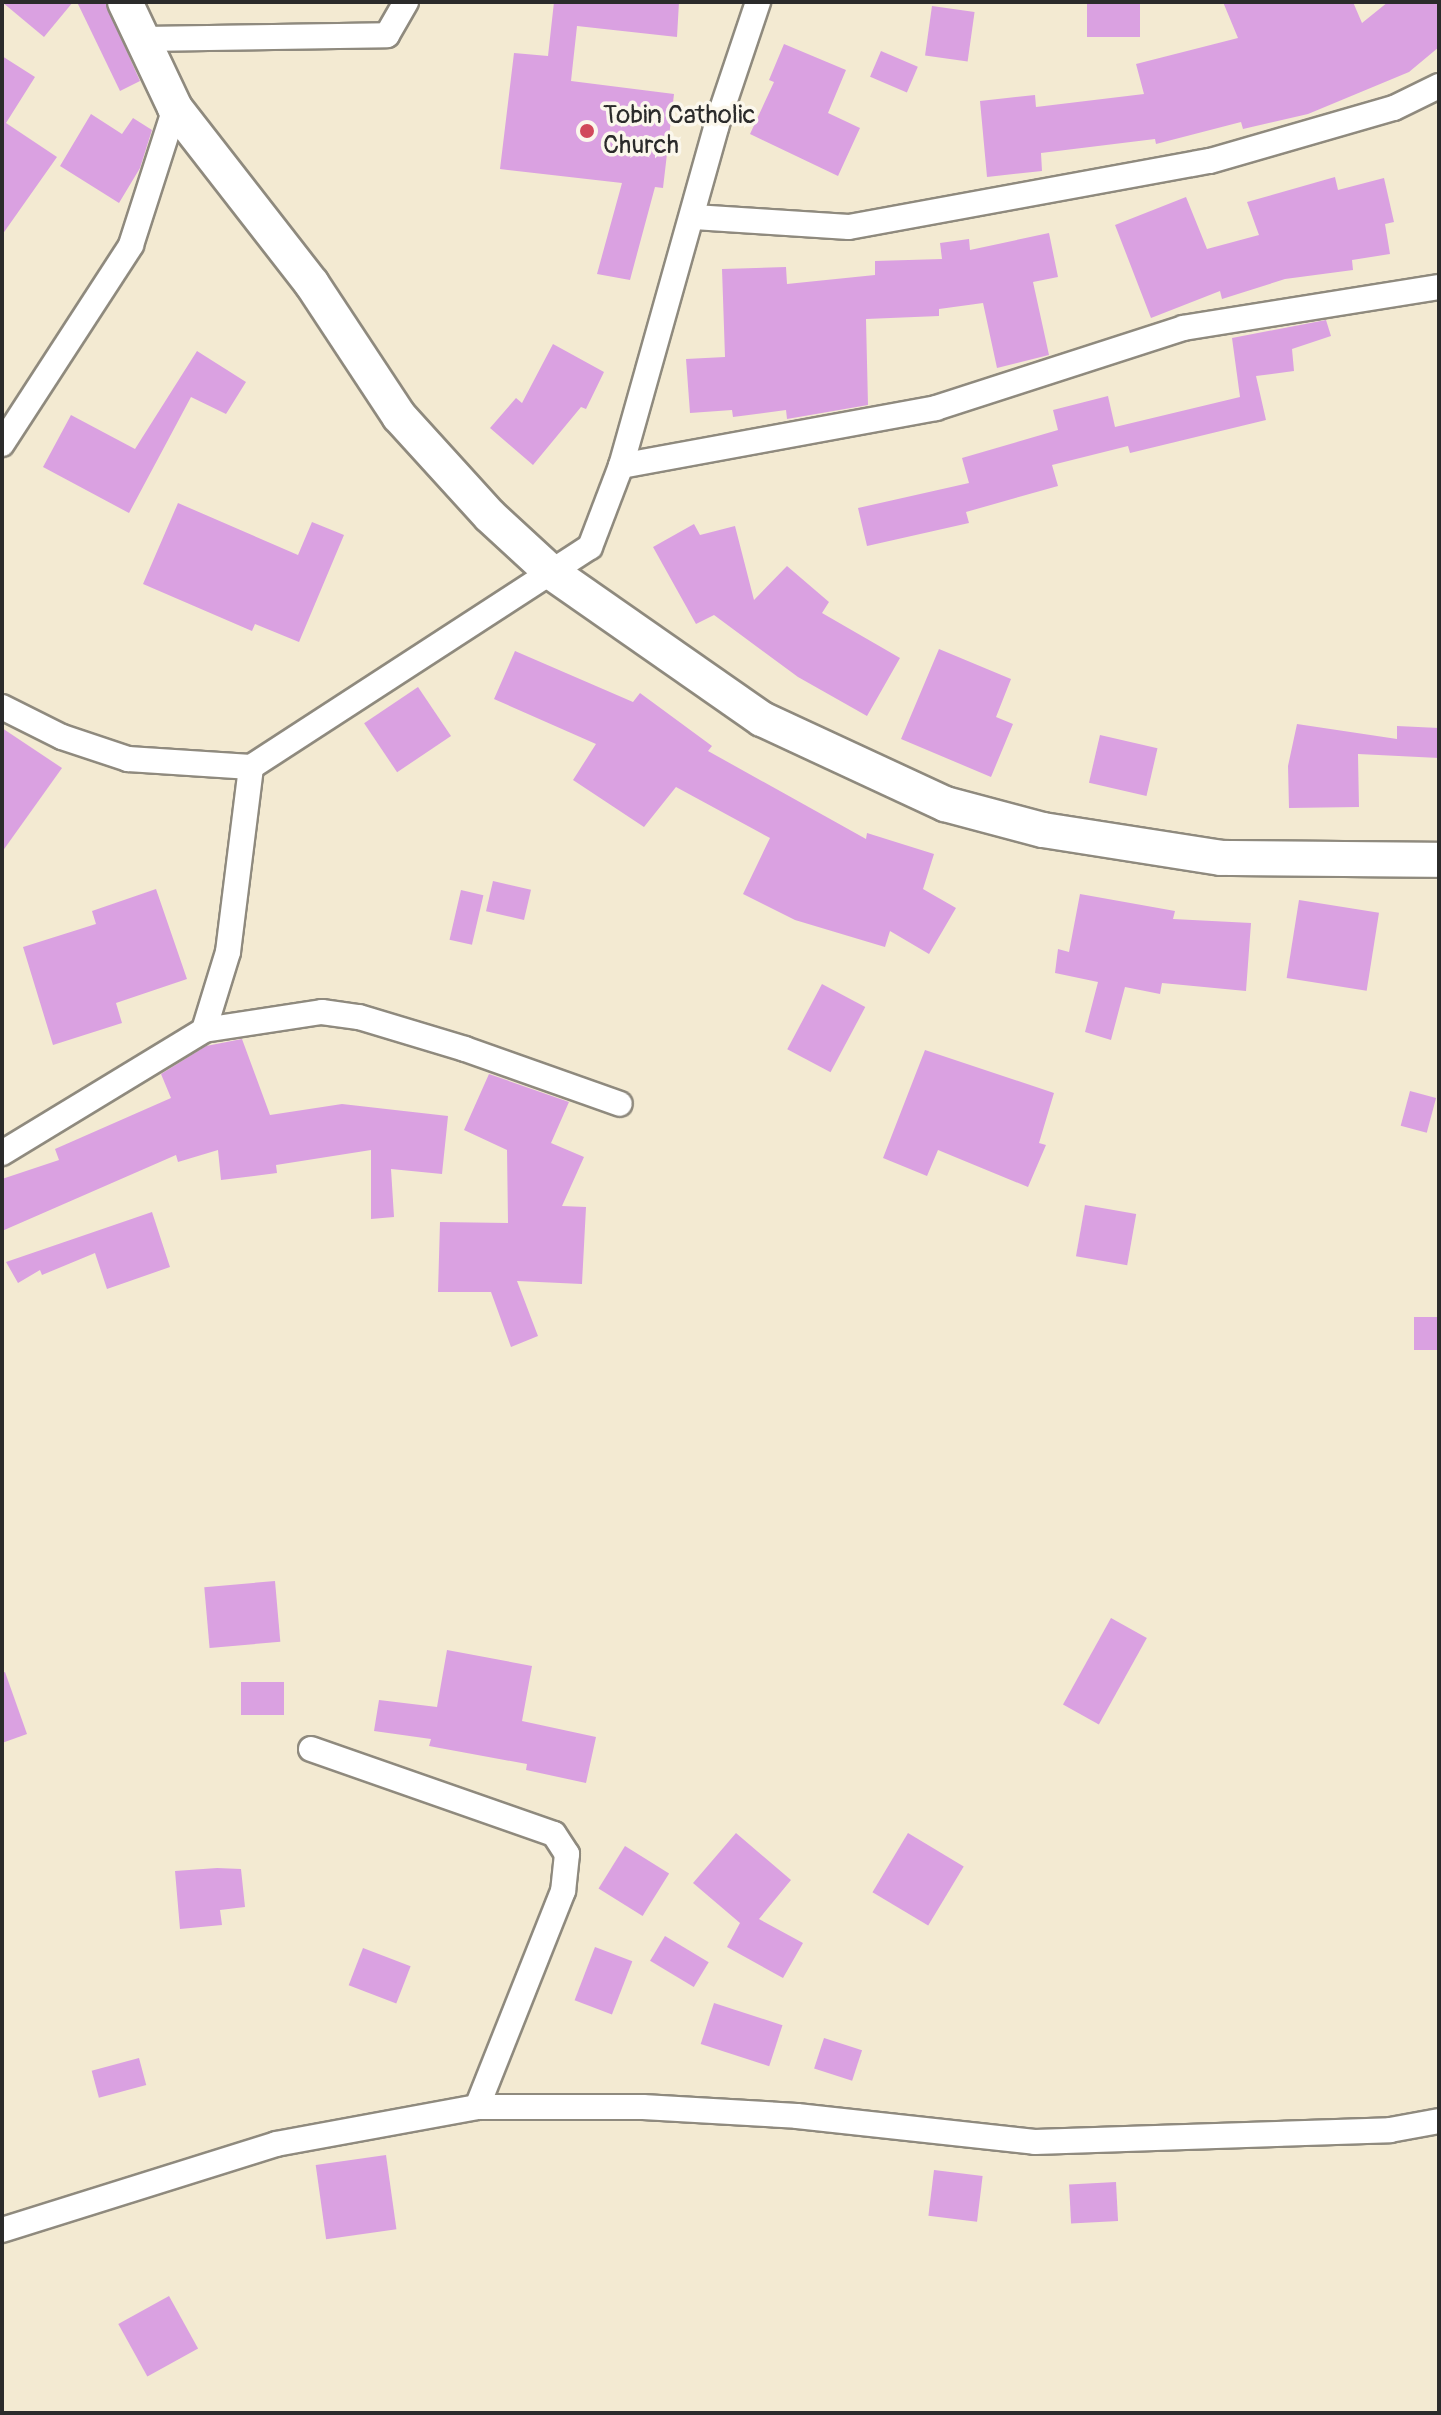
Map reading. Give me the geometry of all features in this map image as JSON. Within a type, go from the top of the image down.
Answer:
[{"type":"main road","points":[[125,2],[175,108],[312,284],[399,416],[490,516],[551,572],[762,719],[945,804],[1043,830],[1221,858],[1439,860]]},
{"type":"street","points":[[144,39],[387,35],[406,2]]},
{"type":"street","points":[[2,707],[62,737],[128,759],[251,767],[590,547],[621,466],[694,217],[716,127],[758,2]]},
{"type":"street","points":[[694,217],[849,227],[1210,161],[1394,108],[1439,86]]},
{"type":"street","points":[[2,444],[131,245],[175,108]]},
{"type":"street","points":[[621,466],[936,408],[1183,328],[1439,287]]},
{"type":"street","points":[[204,1030],[228,952],[251,767]]},
{"type":"street","points":[[2,1153],[204,1030],[322,1012],[359,1017],[620,1104]]},
{"type":"street","points":[[311,1749],[554,1834],[567,1854],[563,1891],[477,2107]]},
{"type":"street","points":[[2,2230],[276,2144],[477,2107],[643,2107],[797,2116],[1035,2142],[1390,2130],[1439,2121]]},
{"type":"building","points":[[2,2],[73,2],[44,37]]},
{"type":"building","points":[[77,2],[105,2],[140,81],[120,91]]},
{"type":"building","name":"Tobin Catholic Church","points":[[554,2],[679,2],[677,37],[577,26],[571,81],[674,94],[663,188],[655,187],[630,280],[597,274],[622,183],[500,169],[514,53],[548,56]]},
{"type":"building","points":[[1087,2],[1140,2],[1140,37],[1087,37]]},
{"type":"building","points":[[1223,2],[1353,2],[1362,23],[1388,2],[1439,2],[1439,47],[1409,72],[1308,114],[1243,129],[1241,122],[1156,144],[1155,139],[1041,153],[1042,171],[987,177],[980,101],[1035,95],[1036,107],[1144,94],[1136,64],[1238,38]]},
{"type":"building","points":[[932,6],[975,12],[968,61],[925,56]]},
{"type":"building","points":[[784,44],[846,70],[828,113],[860,128],[838,176],[750,134],[774,82],[769,80]]},
{"type":"building","points":[[881,51],[918,67],[907,92],[870,77]]},
{"type":"building","points":[[2,56],[35,77],[6,123],[57,157],[2,235]]},
{"type":"building","points":[[91,114],[122,134],[133,118],[152,130],[140,168],[119,203],[60,166]]},
{"type":"building","points":[[1335,177],[1338,190],[1384,178],[1394,222],[1385,224],[1390,254],[1352,260],[1353,270],[1285,279],[1222,299],[1220,291],[1151,318],[1115,225],[1186,197],[1207,249],[1259,235],[1247,202]]},
{"type":"building","points":[[1049,233],[1058,277],[1033,282],[1049,355],[997,368],[983,303],[939,309],[939,316],[866,319],[868,405],[787,419],[786,410],[733,417],[732,410],[690,413],[686,359],[725,357],[722,269],[786,267],[787,284],[875,275],[875,261],[942,259],[940,243],[969,239],[970,250]]},
{"type":"building","points":[[1326,320],[1331,336],[1292,349],[1294,371],[1256,376],[1266,420],[1130,453],[1128,446],[1052,465],[1058,486],[966,512],[969,523],[867,546],[858,508],[969,483],[962,458],[1058,430],[1053,410],[1108,396],[1115,427],[1240,397],[1232,338]]},
{"type":"building","points":[[553,344],[604,372],[586,409],[581,407],[533,465],[490,428],[516,398],[522,403]]},
{"type":"building","points":[[197,351],[246,382],[226,414],[191,397],[129,513],[43,467],[71,415],[135,449]]},
{"type":"building","points":[[178,503],[298,555],[312,522],[344,535],[299,642],[255,624],[252,631],[143,584]]},
{"type":"building","points":[[694,524],[700,535],[735,526],[754,600],[787,566],[829,602],[822,613],[900,658],[867,716],[798,677],[714,615],[696,624],[653,547]]},
{"type":"building","points":[[939,649],[1011,679],[996,717],[1013,724],[991,777],[901,739]]},
{"type":"building","points":[[515,651],[633,702],[640,693],[712,746],[708,751],[866,839],[867,833],[934,854],[923,889],[956,908],[929,954],[890,931],[885,947],[795,920],[743,894],[770,838],[676,787],[644,827],[573,780],[596,744],[494,699]]},
{"type":"building","points":[[418,687],[451,736],[397,772],[364,723]]},
{"type":"building","points":[[1297,724],[1397,739],[1397,726],[1439,728],[1439,758],[1358,754],[1359,807],[1289,808],[1288,766]]},
{"type":"building","points":[[2,728],[62,768],[2,852]]},
{"type":"building","points":[[1100,735],[1157,748],[1146,796],[1089,783]]},
{"type":"building","points":[[493,881],[531,890],[524,920],[486,911]]},
{"type":"building","points":[[156,889],[187,979],[116,1003],[122,1023],[53,1045],[23,947],[96,924],[92,911]]},
{"type":"building","points":[[461,890],[483,895],[472,945],[450,940]]},
{"type":"building","points":[[1080,894],[1175,911],[1173,919],[1251,923],[1246,991],[1162,983],[1160,994],[1125,987],[1111,1040],[1085,1032],[1098,982],[1055,973],[1058,949],[1069,952]]},
{"type":"building","points":[[1299,900],[1379,913],[1367,991],[1287,978]]},
{"type":"building","points":[[822,984],[865,1007],[831,1072],[787,1049]]},
{"type":"building","points":[[242,1039],[270,1115],[342,1104],[448,1116],[442,1174],[391,1169],[394,1217],[371,1219],[371,1150],[276,1165],[277,1173],[221,1180],[218,1150],[178,1162],[176,1155],[2,1231],[2,1179],[59,1160],[55,1149],[171,1098],[161,1074],[206,1046]]},
{"type":"building","points":[[925,1050],[1054,1093],[1039,1143],[1046,1145],[1028,1187],[938,1150],[927,1176],[883,1158]]},
{"type":"building","points":[[489,1074],[569,1102],[551,1143],[584,1157],[562,1206],[586,1207],[582,1284],[517,1281],[538,1336],[511,1347],[491,1292],[438,1292],[440,1222],[508,1223],[507,1150],[464,1130]]},
{"type":"building","points":[[1410,1091],[1436,1098],[1427,1133],[1401,1126]]},
{"type":"building","points":[[1085,1205],[1136,1214],[1127,1265],[1076,1256]]},
{"type":"building","points":[[152,1212],[170,1267],[107,1289],[95,1253],[42,1275],[40,1270],[18,1283],[6,1262]]},
{"type":"building","points":[[1414,1317],[1439,1317],[1439,1350],[1414,1350]]},
{"type":"building","points":[[275,1581],[280,1642],[210,1648],[204,1587]]},
{"type":"building","points":[[1111,1618],[1147,1638],[1099,1724],[1063,1705]]},
{"type":"building","points":[[447,1650],[532,1666],[522,1721],[596,1737],[586,1783],[526,1770],[527,1764],[429,1746],[431,1739],[374,1731],[379,1700],[437,1707]]},
{"type":"building","points":[[5,1672],[27,1734],[2,1743],[2,1673]]},
{"type":"building","points":[[241,1682],[284,1682],[284,1715],[241,1715]]},
{"type":"building","points":[[736,1833],[791,1880],[759,1919],[803,1943],[783,1978],[727,1947],[740,1923],[693,1883]]},
{"type":"building","points":[[908,1833],[964,1866],[928,1926],[872,1892]]},
{"type":"building","points":[[625,1846],[669,1874],[643,1916],[599,1888]]},
{"type":"building","points":[[241,1869],[245,1907],[220,1910],[222,1925],[180,1929],[175,1871]]},
{"type":"building","points":[[665,1936],[709,1962],[694,1987],[650,1961]]},
{"type":"building","points":[[595,1947],[632,1961],[612,2015],[575,2000]]},
{"type":"building","points":[[363,1948],[411,1966],[396,2004],[349,1985]]},
{"type":"building","points":[[714,2003],[782,2025],[769,2066],[701,2044]]},
{"type":"building","points":[[824,2038],[862,2050],[852,2081],[814,2068]]},
{"type":"building","points":[[139,2058],[146,2085],[99,2098],[92,2071]]},
{"type":"building","points":[[386,2155],[396,2229],[326,2239],[316,2165]]},
{"type":"building","points":[[934,2170],[983,2176],[977,2222],[928,2216]]},
{"type":"building","points":[[1116,2182],[1118,2221],[1071,2223],[1069,2184]]},
{"type":"building","points":[[169,2296],[198,2348],[147,2377],[118,2324]]},
{"type":"place","name":"Tobin Catholic Church","points":[[587,131]]}]
